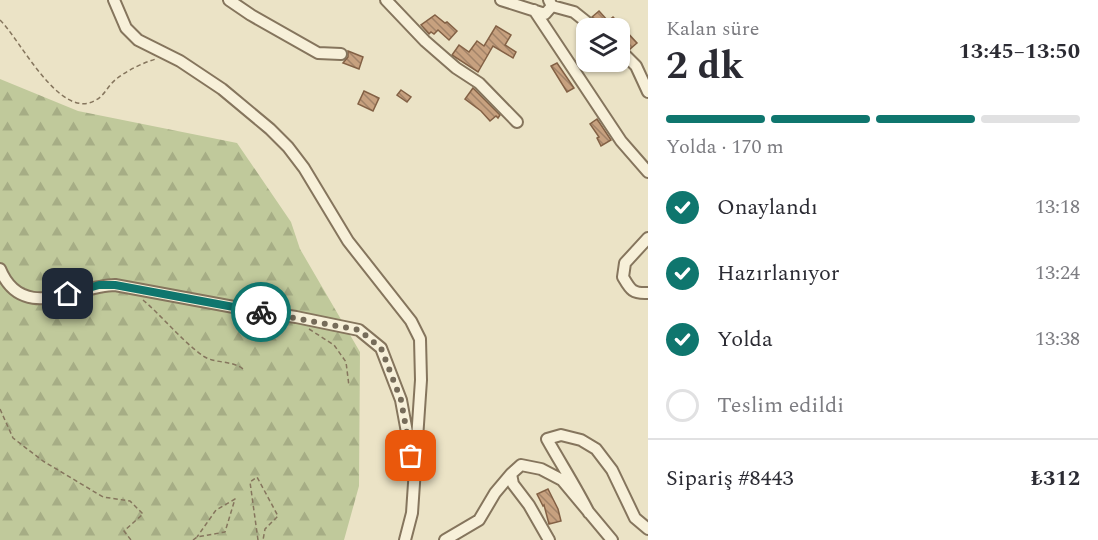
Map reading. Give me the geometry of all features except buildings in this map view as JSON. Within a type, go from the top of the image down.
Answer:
[{"type":"street","points":[[114,0],[126,28],[138,40],[180,61],[222,89],[288,147],[304,168],[348,241],[411,321],[420,339],[421,380],[412,513],[405,540]]},
{"type":"street","points":[[229,0],[312,50],[341,54]]},
{"type":"street","points":[[386,0],[425,41],[456,68],[479,83],[518,122]]},
{"type":"street","points":[[501,0],[545,14],[550,3],[574,12],[582,18]]},
{"type":"street","points":[[534,10],[621,141],[648,172]]},
{"type":"street","points":[[630,60],[636,66],[648,92]]},
{"type":"street","points":[[648,238],[625,263],[623,277],[630,289],[638,294],[648,293]]},
{"type":"street","points":[[0,270],[6,285],[20,295],[50,300],[99,285],[115,285],[359,330],[381,348],[401,400],[414,475]]},
{"type":"street","points":[[589,513],[575,484],[547,439],[561,435],[581,440],[596,449],[612,470],[634,518],[648,529]]},
{"type":"street","points":[[445,540],[479,520],[495,493],[521,465],[542,469],[562,480],[612,540]]},
{"type":"street","points":[[511,474],[513,484],[529,505],[549,540]]},
{"type":"path","points":[[0,20],[51,86],[65,98],[82,104],[97,100],[117,79],[146,62],[169,56]]},
{"type":"path","points":[[142,299],[204,356],[217,363],[238,365],[243,369]]},
{"type":"path","points":[[300,319],[312,332],[334,345],[346,362],[349,386]]},
{"type":"path","points":[[0,409],[13,438],[43,461],[103,497],[130,501],[143,514],[124,531],[131,540]]},
{"type":"path","points":[[258,540],[250,482],[257,477],[278,516],[265,529],[263,540]]},
{"type":"path","points":[[193,540],[216,510],[235,499],[225,532],[197,537]]},
{"type":"green space","points":[[0,79],[78,111],[237,143],[291,222],[300,249],[360,352],[359,486],[344,540],[0,540]]},
{"type":"way so far","points":[[261,312],[359,330],[381,348],[401,400],[411,456]]},
{"type":"route","points":[[68,294],[99,285],[115,285],[261,312]]}]
